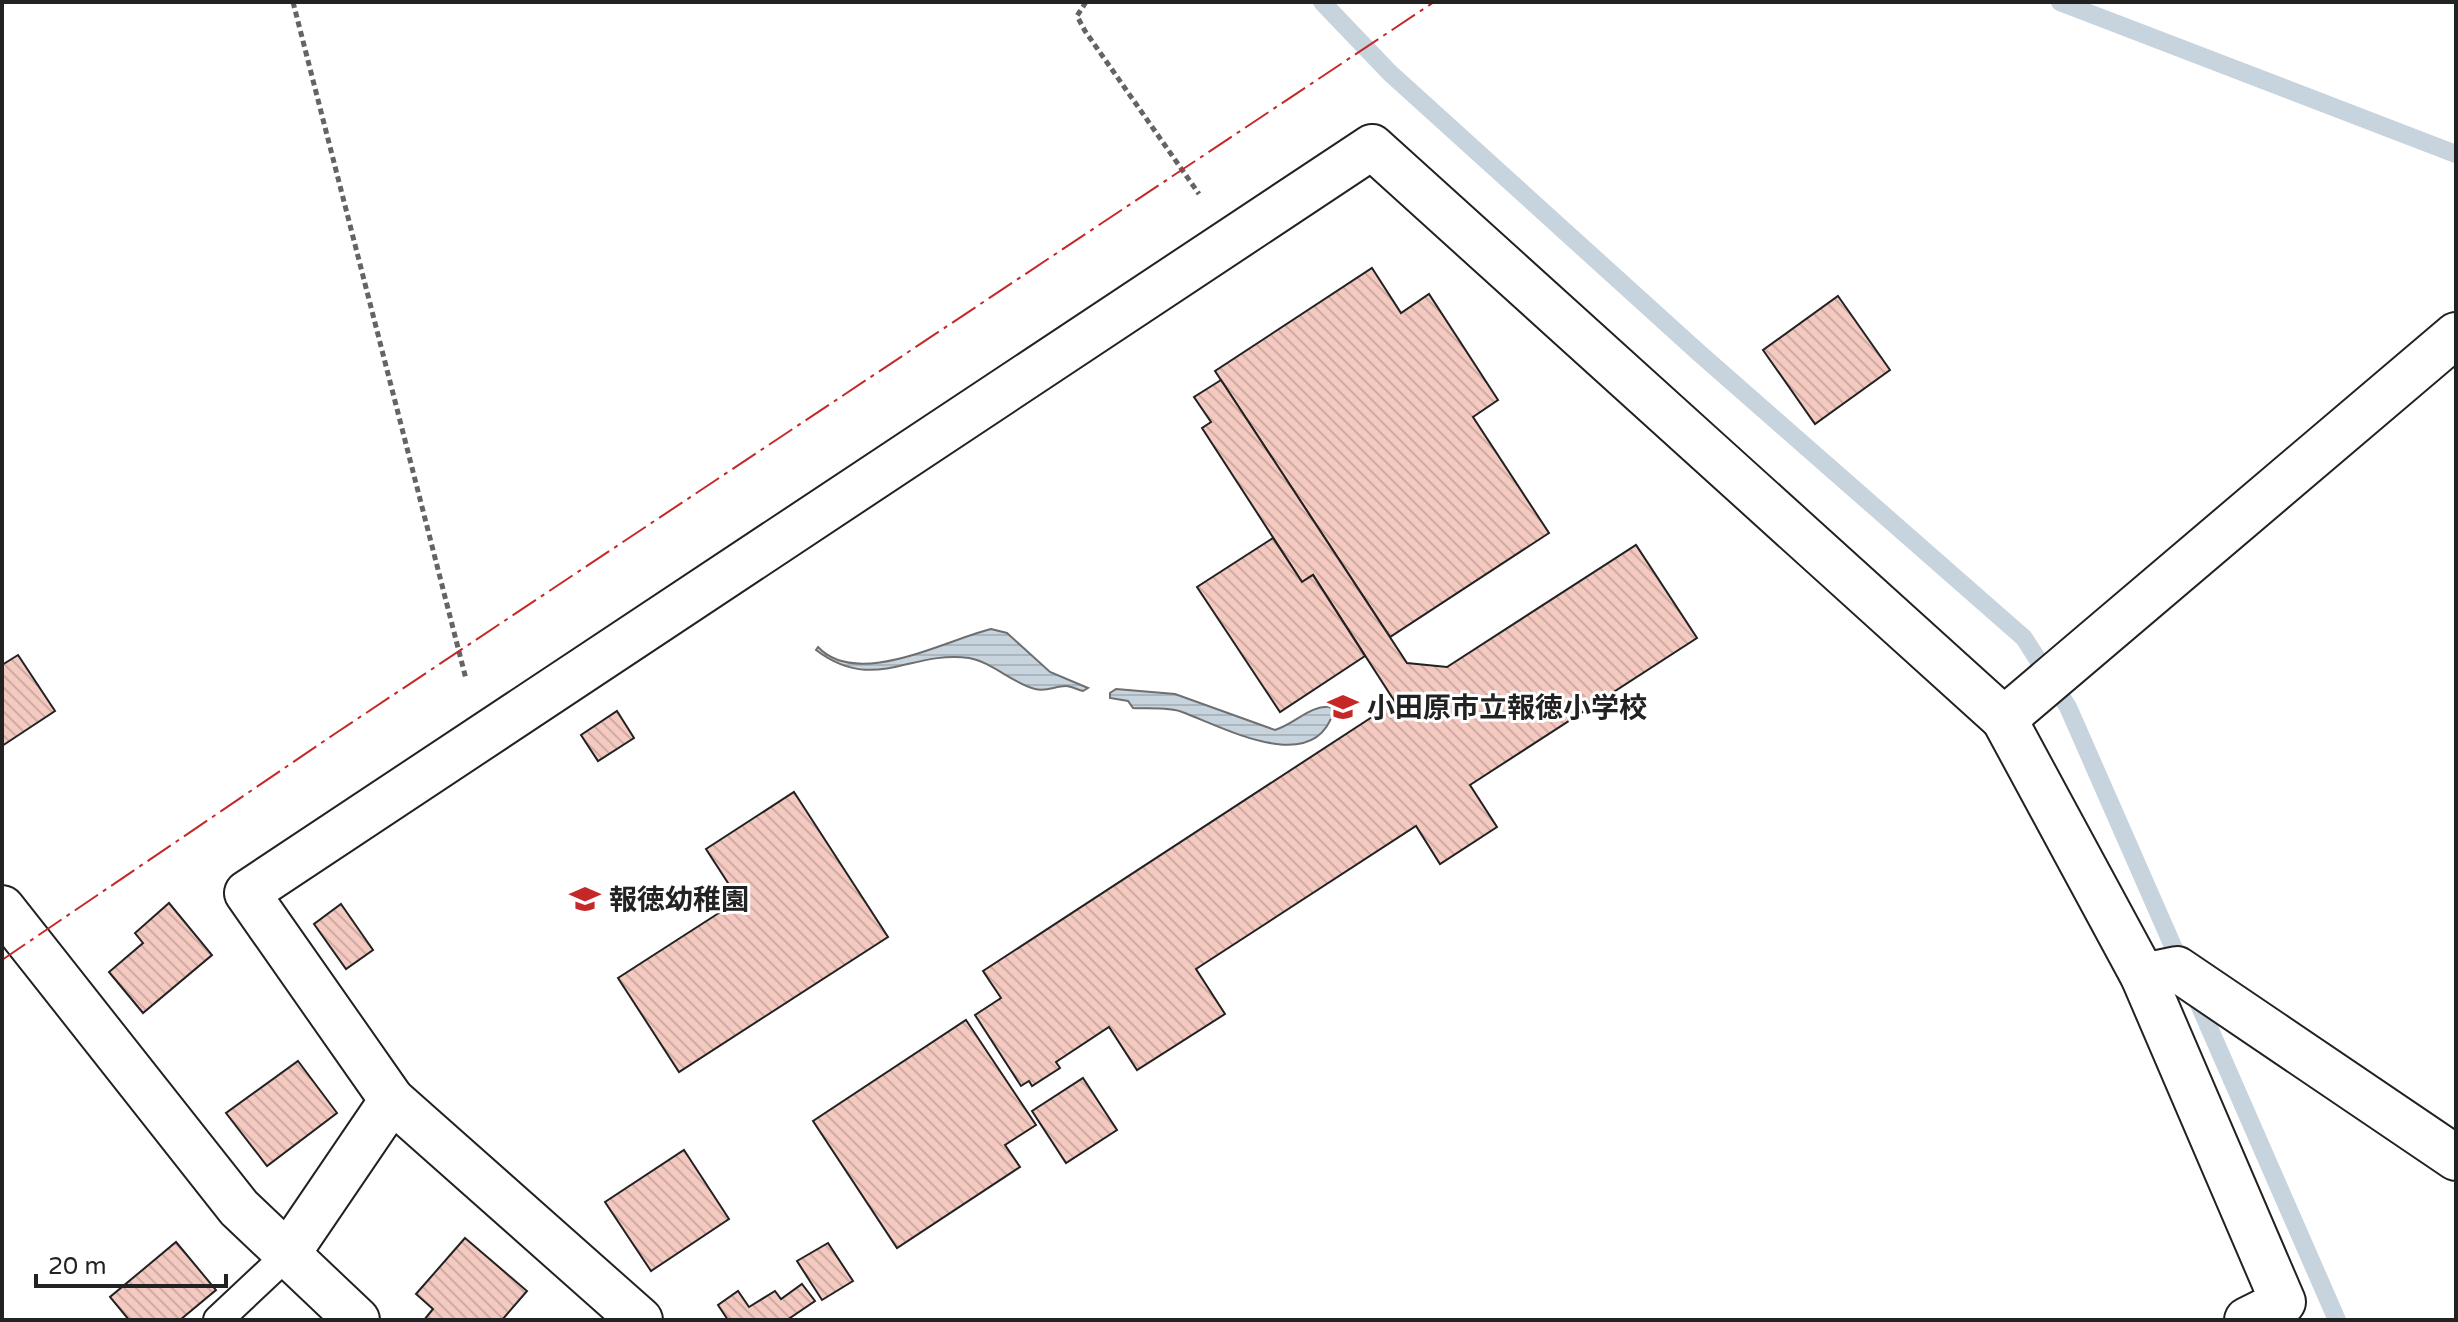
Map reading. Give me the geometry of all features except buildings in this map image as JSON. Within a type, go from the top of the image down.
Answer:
[{"type":"street","points":[[640,1320],[392,1100],[247,893],[1372,147],[2004,719],[2143,976],[2283,1302],[2247,1320]]},
{"type":"street","points":[[2004,719],[2456,335]]},
{"type":"street","points":[[2,908],[239,1208],[286,1256],[357,1320]]},
{"type":"street","points":[[2143,976],[2177,969],[2456,1158]]},
{"type":"street","points":[[286,1256],[392,1100]]},
{"type":"lane","points":[[218,1320],[286,1256]]},
{"type":"path","points":[[293,2],[482,738]]},
{"type":"path","points":[[1086,2],[1077,16],[1085,31],[1232,240]]},
{"type":"shaded area","points":[[991,629],[1007,633],[1050,672],[1088,688],[1083,691],[1066,686],[1035,689],[969,658],[948,657],[892,668],[856,669],[837,663],[816,650],[818,647],[835,659],[878,663],[927,651]]},
{"type":"shaded area","points":[[1116,689],[1175,694],[1275,730],[1316,709],[1330,707],[1333,713],[1322,732],[1307,742],[1287,745],[1243,736],[1177,710],[1133,708],[1128,701],[1110,698],[1110,693]]},
{"type":"waterway","points":[[1322,2],[1390,73],[1698,352],[2024,638],[2068,707],[2183,969]]},
{"type":"waterway","points":[[2060,2],[2456,154]]},
{"type":"waterway","points":[[2194,993],[2337,1320]]},
{"type":"power","points":[[2,960],[336,733],[1434,2]]},
{"type":"place","name":"小田原市立報徳小学校","points":[[1343,707]]},
{"type":"place","name":"報徳幼稚園","points":[[585,899]]}]
